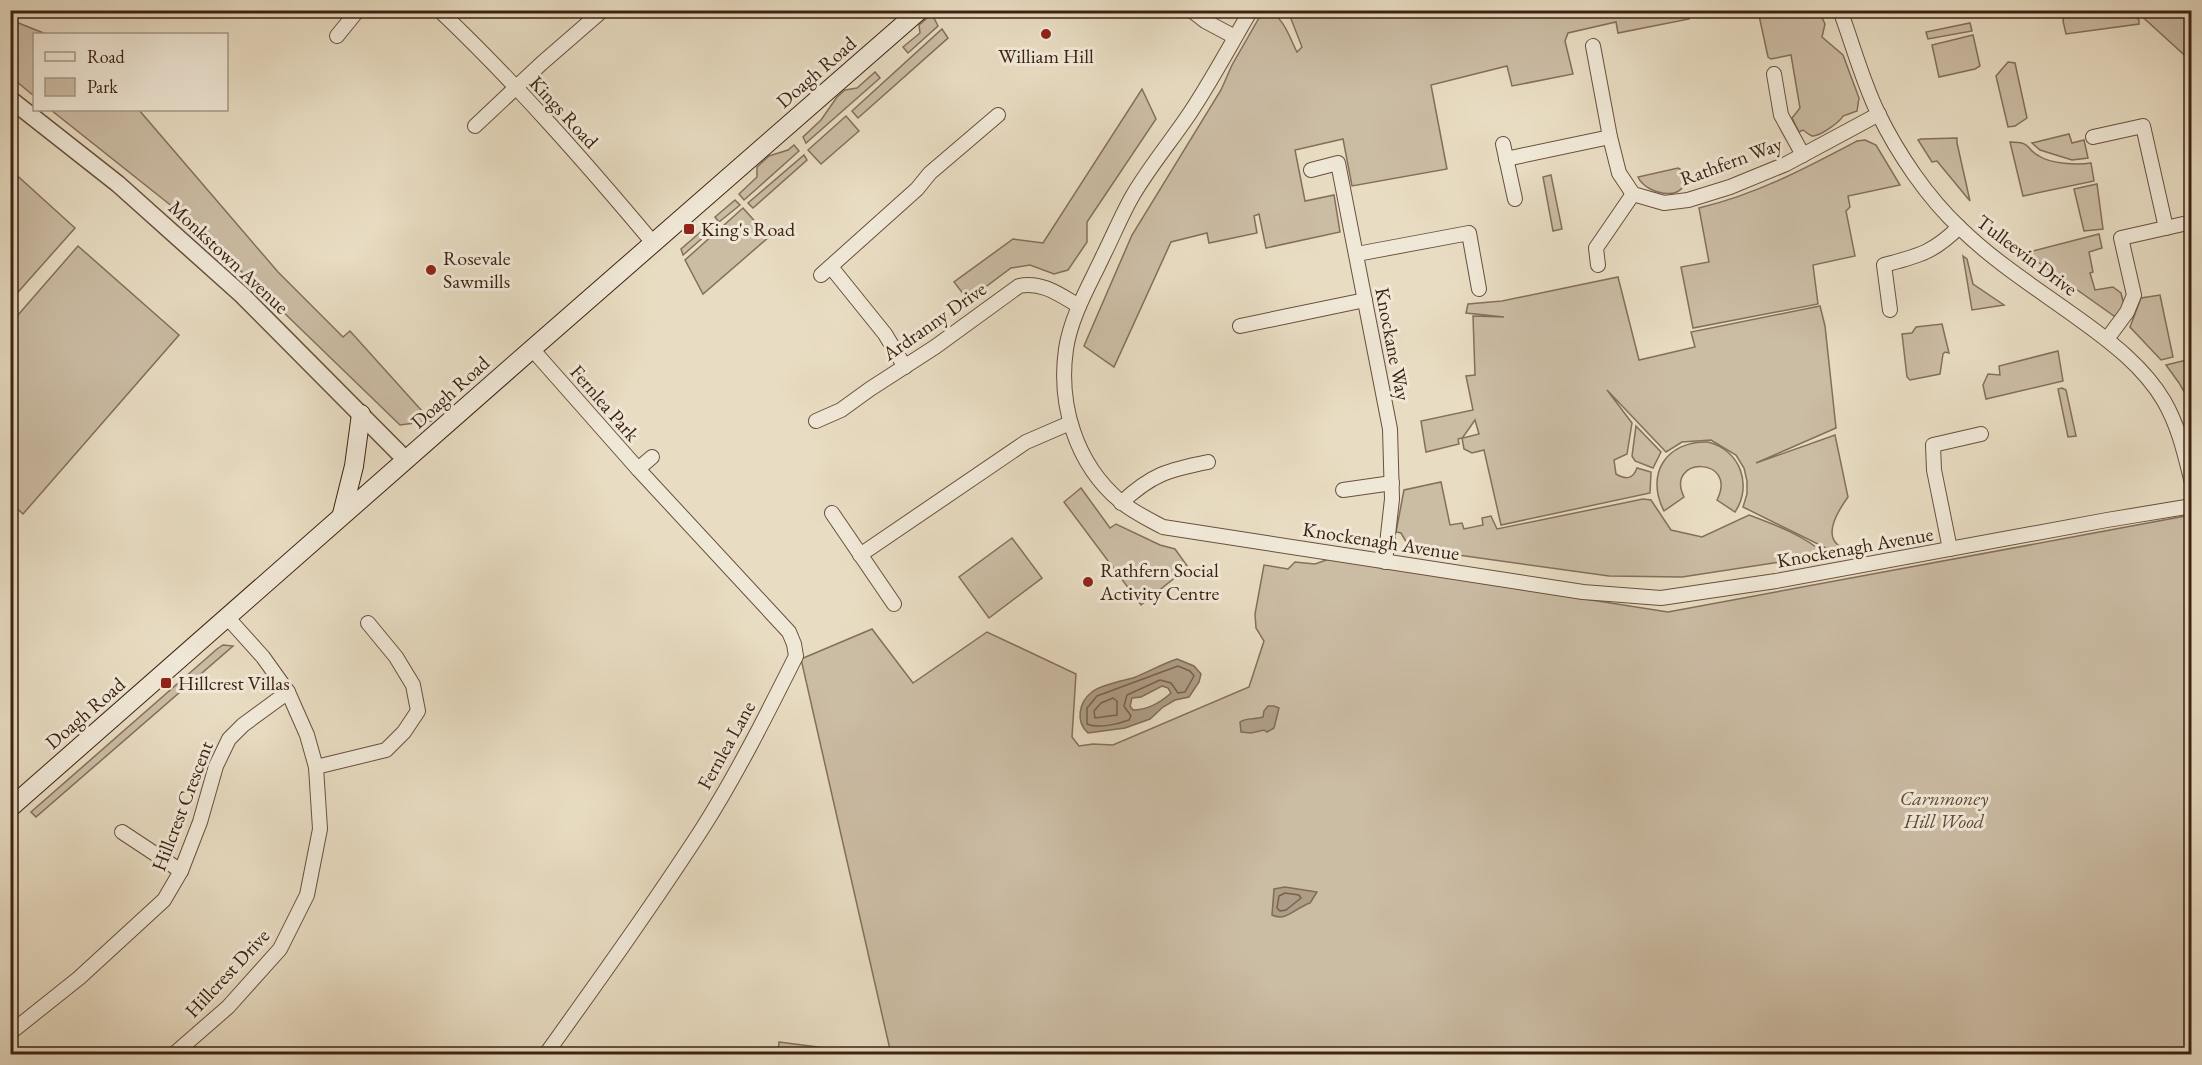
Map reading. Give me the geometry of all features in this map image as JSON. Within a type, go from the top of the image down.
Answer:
[{"type":"main road","name":"Doagh Road","points":[[10,808],[920,10]]},
{"type":"main road","points":[[342,516],[354,466],[361,414]]},
{"type":"street","points":[[337,36],[358,10]]},
{"type":"street","name":"Kings Road","points":[[439,10],[516,88],[593,172],[654,244]]},
{"type":"street","points":[[475,126],[603,10]]},
{"type":"street","points":[[1191,10],[1235,38]]},
{"type":"street","name":"Knockenagh Avenue","points":[[1251,10],[1192,110],[1133,195],[1079,306],[1066,347],[1064,378],[1071,423],[1083,458],[1103,485],[1121,503],[1163,527],[1583,591],[1661,598],[1753,585],[2107,519],[2192,506]]},
{"type":"street","name":"Tulleevin Drive","points":[[1844,12],[1879,114],[1908,164],[1933,198],[1959,227],[2003,265],[2107,339],[2143,374],[2164,400],[2181,439],[2192,483]]},
{"type":"street","points":[[1593,46],[1619,173],[1633,194],[1596,248],[1598,265]]},
{"type":"street","points":[[1774,74],[1781,115],[1803,155]]},
{"type":"street","name":"Monkstown Avenue","points":[[10,99],[118,184],[242,295],[406,460]]},
{"type":"street","name":"Rathfern Way","points":[[1633,194],[1664,203],[1688,200],[1730,187],[1803,155],[1879,114]]},
{"type":"street","points":[[905,367],[885,334],[826,271],[917,189],[930,173],[998,115]]},
{"type":"street","points":[[2093,137],[2143,126],[2166,228]]},
{"type":"street","points":[[1506,159],[1610,137]]},
{"type":"street","points":[[1503,144],[1515,199]]},
{"type":"street","name":"Knockane Way","points":[[1311,170],[1338,163],[1357,254],[1390,429],[1392,499],[1385,562]]},
{"type":"street","points":[[2107,339],[2127,312],[2134,295],[2121,238],[2192,222]]},
{"type":"street","points":[[1890,310],[1884,265],[1935,249],[1959,227]]},
{"type":"street","points":[[1357,254],[1469,233],[1479,290]]},
{"type":"street","name":"Ardranny Drive","points":[[816,421],[841,411],[974,320],[1019,286],[1030,284],[1050,289],[1079,306]]},
{"type":"street","points":[[1240,326],[1365,300]]},
{"type":"street","name":"Fernlea Park","points":[[532,348],[638,469],[652,457]]},
{"type":"street","points":[[860,555],[1026,442],[1071,423]]},
{"type":"street","points":[[1950,549],[1934,470],[1933,445],[1981,434]]},
{"type":"street","points":[[1121,503],[1155,477],[1173,469],[1208,462]]},
{"type":"street","name":"Fernlea Lane","points":[[546,1054],[633,932],[703,827],[752,741],[796,656],[795,644],[789,632],[638,469]]},
{"type":"street","points":[[1343,490],[1392,483]]},
{"type":"street","points":[[832,513],[894,604]]},
{"type":"street","name":"Hillcrest Drive","points":[[174,1054],[228,1007],[280,949],[307,895],[320,829],[316,767],[307,735],[288,692],[263,657],[227,617]]},
{"type":"street","points":[[316,767],[386,750],[404,732],[418,711],[413,686],[396,657],[368,623]]},
{"type":"street","name":"Hillcrest Crescent","points":[[10,1033],[80,978],[164,900],[181,871],[200,822],[216,766],[229,739],[243,724],[288,692]]},
{"type":"street","points":[[122,832],[181,871]]},
{"type":"green space","points":[[1687,10],[1689,19],[1618,33],[1616,22],[1568,33],[1565,41],[1573,74],[1512,86],[1507,66],[1431,85],[1447,169],[1352,186],[1343,139],[1295,150],[1305,201],[1334,195],[1340,232],[1266,248],[1259,214],[1254,216],[1257,233],[1209,243],[1207,233],[1171,242],[1114,367],[1084,346],[1132,235],[1221,90],[1232,65],[1263,11],[1270,12],[1280,20],[1297,52],[1302,47],[1288,11]]},
{"type":"green space","points":[[2065,10],[2129,11],[2139,20],[2139,24],[2066,34],[2063,21]]},
{"type":"green space","points":[[1758,11],[1819,11],[1825,24],[1822,37],[1843,55],[1859,98],[1857,111],[1843,116],[1829,129],[1815,136],[1803,130],[1799,132],[1792,118],[1800,108],[1791,55],[1771,59],[1768,57]]},
{"type":"green space","points":[[2136,11],[2191,11],[2191,61]]},
{"type":"green space","points":[[932,14],[938,26],[908,53],[903,47],[920,33],[919,25]]},
{"type":"green space","points":[[11,20],[44,33],[33,33],[33,95],[11,77]]},
{"type":"green space","points":[[1970,23],[1972,31],[1928,39],[1926,32]]},
{"type":"green space","points":[[942,29],[948,38],[858,118],[852,111]]},
{"type":"green space","points":[[1973,35],[1980,66],[1939,77],[1932,45]]},
{"type":"green space","points":[[2008,62],[2015,63],[2027,118],[2015,126],[2008,127],[1996,76]]},
{"type":"green space","points":[[875,72],[880,78],[806,143],[803,137],[821,120],[837,97],[845,90],[857,88]]},
{"type":"green space","points":[[1142,89],[1156,119],[1087,222],[1087,242],[1068,270],[1054,274],[1030,265],[1011,268],[968,300],[954,282],[1013,239],[1043,243]]},
{"type":"green space","points":[[52,111],[140,111],[278,272],[343,337],[350,331],[431,421],[400,425],[183,215]]},
{"type":"green space","points":[[846,116],[859,131],[821,164],[808,150]]},
{"type":"green space","points":[[2069,134],[2072,143],[2084,140],[2088,158],[2072,160],[2040,150],[2032,143]]},
{"type":"green space","points":[[1957,138],[1970,201],[1937,161],[1932,162],[1918,140]]},
{"type":"green space","points":[[1865,140],[1876,145],[1900,185],[1848,196],[1850,207],[1846,211],[1855,256],[1813,265],[1818,304],[1693,328],[1681,267],[1709,262],[1699,208],[1761,188],[1857,141]]},
{"type":"green space","points":[[2010,142],[2022,143],[2050,161],[2072,164],[2091,163],[2094,181],[2023,196]]},
{"type":"green space","points":[[794,145],[799,151],[744,200],[739,194],[757,177],[757,167],[769,156],[788,150]]},
{"type":"green space","points":[[804,155],[807,160],[753,208],[748,203]]},
{"type":"green space","points":[[1678,168],[1683,171],[1685,181],[1682,188],[1668,194],[1650,189],[1638,177]]},
{"type":"green space","points":[[11,170],[75,228],[11,300]]},
{"type":"green space","points":[[1551,175],[1562,229],[1553,231],[1543,177]]},
{"type":"green space","points":[[2097,184],[2103,229],[2084,231],[2074,189]]},
{"type":"green space","points":[[735,200],[740,205],[719,222],[715,217]]},
{"type":"green space","points":[[743,208],[769,237],[703,294],[685,260]]},
{"type":"green space","points":[[711,223],[715,227],[683,255],[681,249]]},
{"type":"green space","points":[[2099,234],[2102,248],[2089,252],[2093,272],[2090,273],[2095,290],[2113,287],[2121,293],[2124,305],[2118,315],[2114,316],[2025,253]]},
{"type":"green space","points":[[78,246],[179,335],[23,514],[11,503],[11,323]]},
{"type":"green space","points":[[1963,256],[1967,259],[1973,284],[2004,305],[1972,310]]},
{"type":"green space","points":[[1618,277],[1639,360],[1695,347],[1691,332],[1820,306],[1825,326],[1836,428],[1756,463],[1835,435],[1848,497],[1834,521],[1832,534],[1838,545],[1851,550],[1836,553],[1743,507],[1747,494],[1747,481],[1744,468],[1736,455],[1711,440],[1682,442],[1666,452],[1607,390],[1632,423],[1627,454],[1614,460],[1616,474],[1629,477],[1637,468],[1651,472],[1650,493],[1501,525],[1484,450],[1472,453],[1464,449],[1462,438],[1458,439],[1459,444],[1426,452],[1421,421],[1473,410],[1466,376],[1475,375],[1473,316],[1504,317],[1466,313],[1468,304],[1502,301]],"holes":[[[1475,420],[1479,434],[1463,438]]]},
{"type":"green space","points":[[2160,295],[2173,357],[2161,360],[2130,327],[2141,298]]},
{"type":"green space","points":[[1942,324],[1949,353],[1943,354],[1940,374],[1910,380],[1907,377],[1902,334],[1912,333],[1916,327]]},
{"type":"green space","points":[[2058,351],[2063,381],[1986,399],[1983,385],[1988,374],[2000,375],[1999,366]]},
{"type":"green space","points":[[2192,359],[2191,404],[2166,365]]},
{"type":"green space","points":[[2058,389],[2066,390],[2076,436],[2068,437]]},
{"type":"green space","points":[[1636,426],[1661,452],[1653,468],[1635,461],[1632,456]]},
{"type":"green space","points":[[1708,442],[1728,453],[1740,470],[1743,491],[1735,512],[1717,500],[1721,486],[1718,475],[1711,469],[1701,467],[1691,468],[1684,474],[1681,484],[1684,497],[1664,511],[1657,484],[1658,473],[1663,462],[1681,447]]},
{"type":"green space","points":[[1441,482],[1450,525],[1462,523],[1464,529],[1483,525],[1482,518],[1491,516],[1497,529],[1643,499],[1651,500],[1671,530],[1702,537],[1749,515],[1800,537],[1826,555],[1682,577],[1609,576],[1451,554],[1408,545],[1401,533],[1396,532],[1404,490]]},
{"type":"green space","points":[[1081,488],[1110,528],[1116,524],[1160,545],[1175,549],[1188,567],[1141,605],[1064,502]]},
{"type":"green space","name":"Carnmoney Hill Wood","points":[[2191,515],[2191,1054],[891,1054],[801,659],[872,629],[913,683],[987,632],[1076,674],[1072,737],[1079,746],[1113,745],[1249,687],[1264,641],[1256,628],[1255,614],[1264,565],[1288,569],[1295,562],[1315,564],[1329,559],[1668,612]]},
{"type":"green space","points":[[1012,538],[1042,578],[989,618],[959,577]]},
{"type":"green space","points":[[223,645],[233,646],[36,817],[31,812],[217,649]]},
{"type":"green space","points":[[779,1042],[872,1054],[778,1054]]},
{"type":"water","points":[[1177,659],[1194,666],[1201,674],[1199,682],[1189,697],[1175,700],[1150,719],[1125,728],[1088,733],[1084,728],[1080,712],[1084,701],[1092,692]],"holes":[[[1162,686],[1168,688],[1171,693],[1153,705],[1133,710],[1130,706],[1132,698],[1141,697]]]},
{"type":"water","points":[[1268,706],[1279,708],[1274,728],[1267,732],[1264,730],[1251,733],[1241,732],[1240,722],[1263,717]]},
{"type":"water","points":[[1285,887],[1317,892],[1310,903],[1291,914],[1277,917],[1272,915],[1274,889]]},
{"type":"place","name":"William Hill","points":[[1046,34]]},
{"type":"place","name":"King's Road","points":[[689,229]]},
{"type":"place","name":"Rosevale Sawmills","points":[[431,270]]},
{"type":"place","name":"Rathfern Social Activity Centre","points":[[1088,582]]},
{"type":"place","name":"Hillcrest Villas","points":[[166,683]]}]
